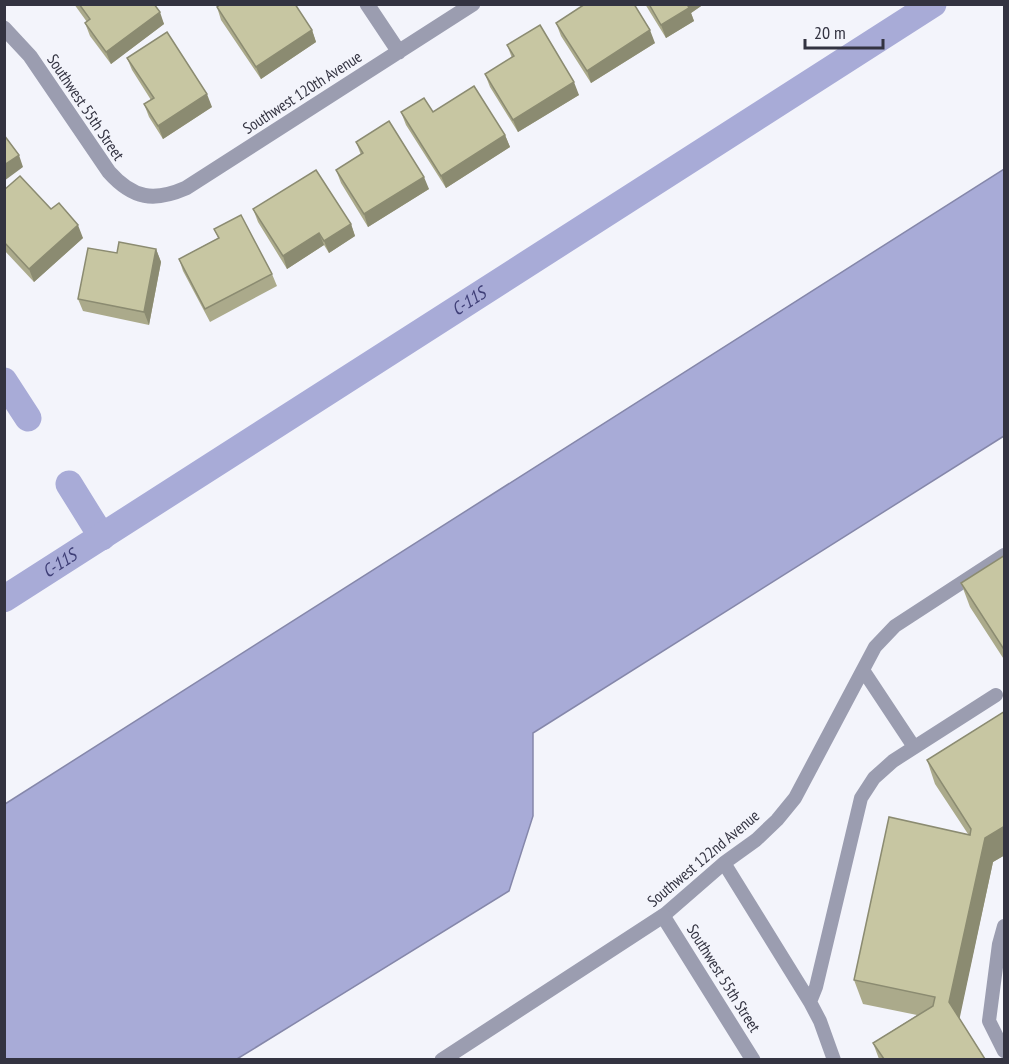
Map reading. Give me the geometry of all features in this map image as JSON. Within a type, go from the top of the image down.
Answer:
[{"type":"street","points":[[367,4],[399,52]]},
{"type":"street","name":"Southwest 120th Avenue","points":[[145,197],[165,195],[186,188],[473,4]]},
{"type":"street","name":"Southwest 55th Street","points":[[4,28],[30,56],[119,184],[145,197]]},
{"type":"street","name":"Southwest 55th Street","points":[[663,916],[753,1059]]},
{"type":"street","name":"Southwest 122nd Avenue","points":[[442,1059],[663,916]]},
{"type":"lane","name":"Southwest 122nd Avenue","points":[[663,916],[724,863],[756,840],[795,798],[875,647],[895,626],[1005,555]]},
{"type":"lane","points":[[863,670],[914,747]]},
{"type":"lane","points":[[810,1002],[816,987],[861,798],[874,778],[893,761],[996,695]]},
{"type":"lane","points":[[724,863],[810,1002],[820,1021],[834,1059]]},
{"type":"lane","points":[[1005,926],[999,944],[990,1021],[1005,1051]]},
{"type":"water","points":[[1004,169],[1004,436],[533,733],[533,816],[509,891],[237,1059],[5,1059],[5,804]]},
{"type":"building","points":[[79,4],[154,4],[160,12],[106,52],[85,23],[90,19]]},
{"type":"building","points":[[221,4],[295,4],[312,30],[256,67],[217,7]]},
{"type":"building","points":[[585,4],[634,4],[650,30],[587,71],[556,23]]},
{"type":"building","points":[[649,4],[687,4],[689,8],[661,25]]},
{"type":"building","points":[[540,25],[574,82],[513,120],[485,74],[514,56],[507,45]]},
{"type":"building","points":[[167,32],[207,94],[158,126],[144,104],[154,98],[127,58]]},
{"type":"building","points":[[474,86],[505,135],[441,176],[401,112],[424,98],[433,112]]},
{"type":"building","points":[[389,121],[424,177],[364,214],[336,170],[363,153],[356,142]]},
{"type":"building","points":[[4,135],[19,155],[4,165]]},
{"type":"building","points":[[316,170],[351,224],[324,241],[319,233],[283,256],[253,209]]},
{"type":"building","points":[[20,176],[51,209],[59,203],[78,225],[29,269],[4,242],[4,190]]},
{"type":"building","points":[[241,215],[272,274],[205,309],[179,259],[219,238],[214,229]]},
{"type":"building","points":[[119,242],[156,249],[144,312],[78,299],[88,248],[117,253]]},
{"type":"building","points":[[1005,555],[1005,651],[961,583]]},
{"type":"building","points":[[1005,711],[1005,826],[985,838],[949,1002],[985,1059],[884,1059],[873,1043],[933,1006],[935,997],[854,980],[889,817],[970,835],[971,829],[927,760]]},
{"type":"waterway","name":"C-11S","points":[[4,599],[933,4]]},
{"type":"waterway","points":[[4,381],[28,418]]},
{"type":"waterway","points":[[69,484],[102,537]]}]
